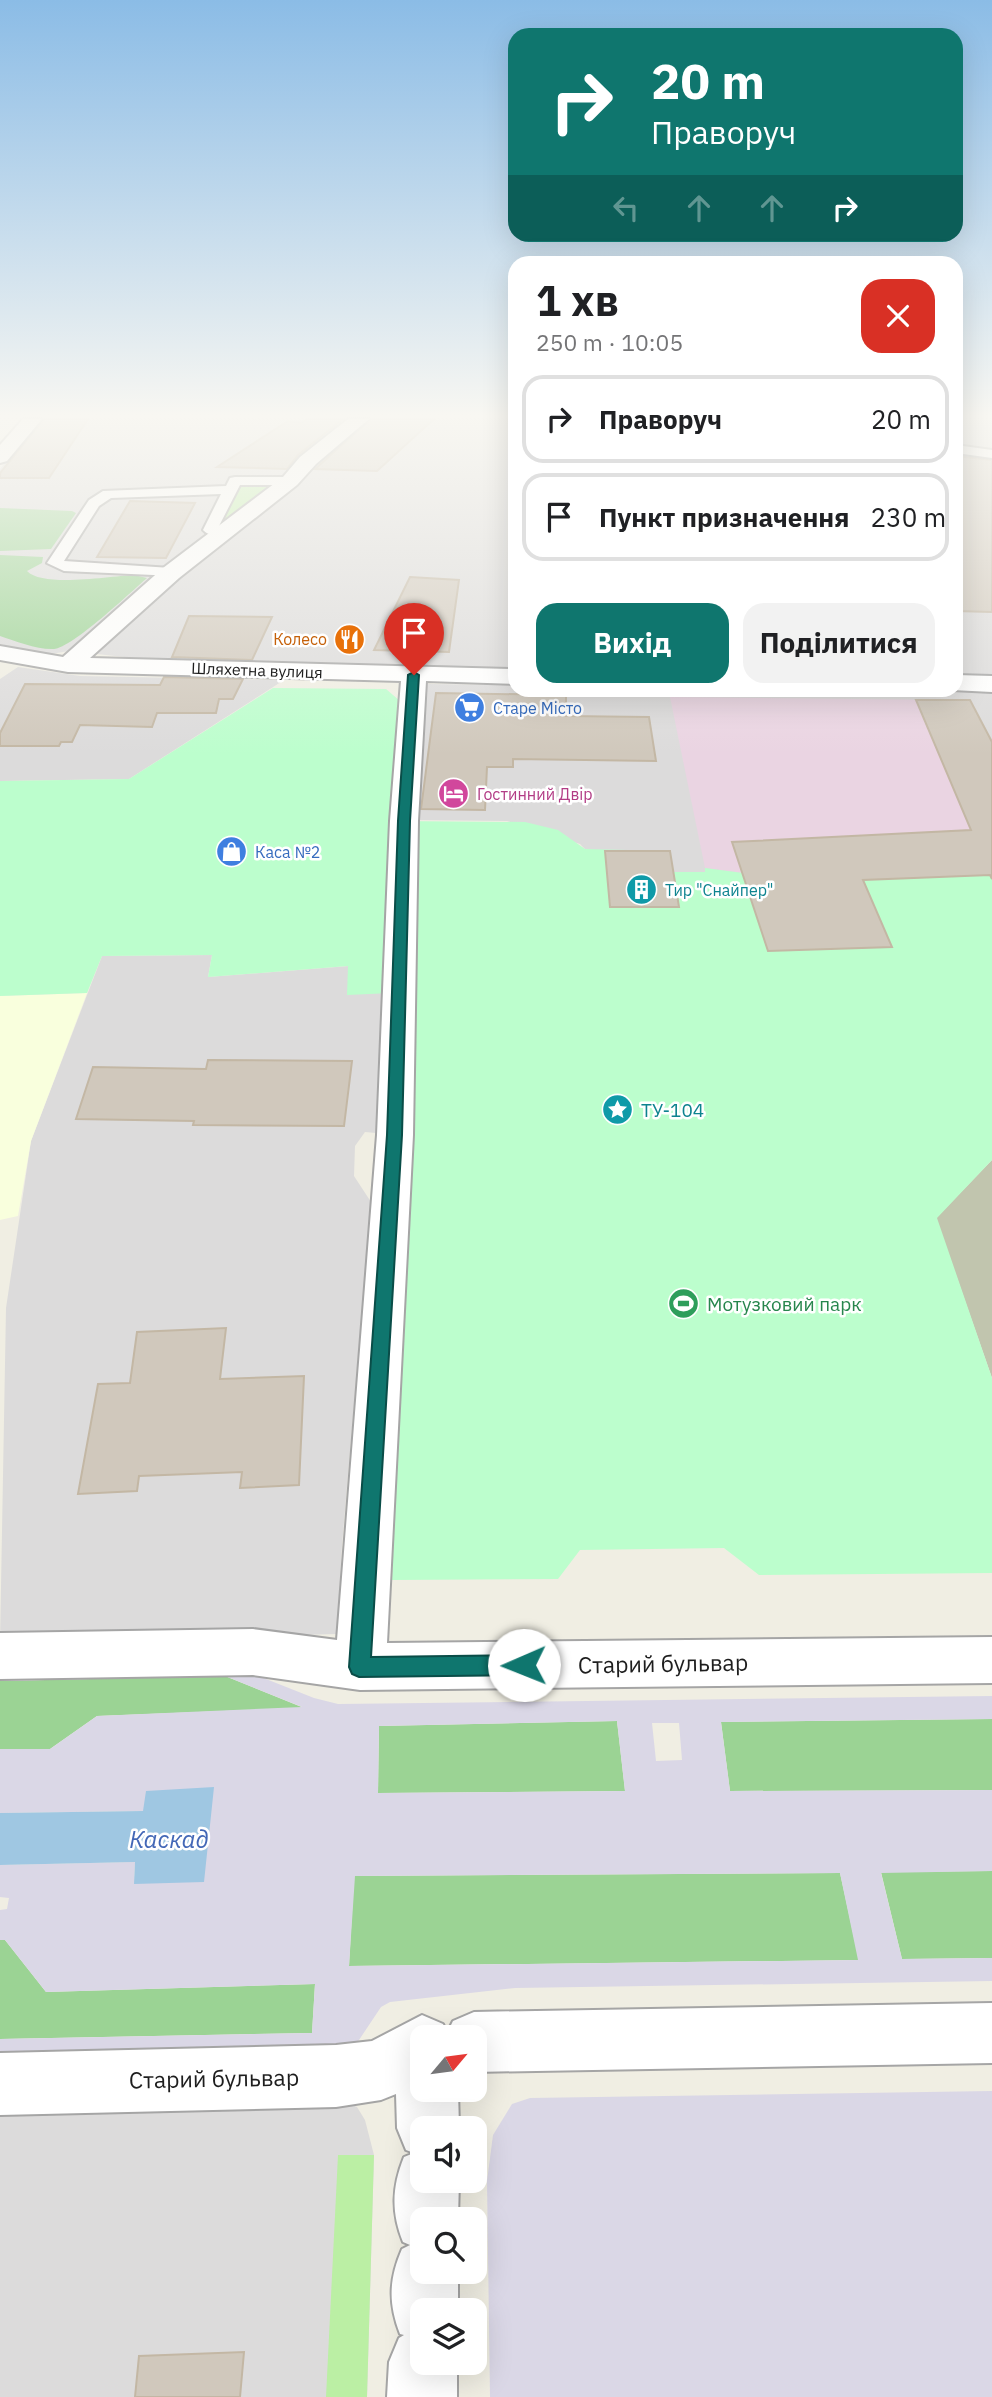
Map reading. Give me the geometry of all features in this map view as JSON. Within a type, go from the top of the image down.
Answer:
[{"type":"street","points":[[68,666],[171,573],[225,531]]},
{"type":"street","name":"Шляхетна вулиця","points":[[0,653],[68,666],[508,676]]},
{"type":"street","points":[[359,1667],[395,1135],[404,821],[414,675]]},
{"type":"street","points":[[963,683],[992,684]]},
{"type":"street","name":"Старий бульвар","points":[[0,1656],[253,1652],[359,1667],[992,1660]]},
{"type":"street","points":[[487,2042],[992,2033]]},
{"type":"street","name":"Старий бульвар","points":[[0,2084],[336,2076],[381,2070],[410,2052]]},
{"type":"street","points":[[422,2397],[423,2375]]},
{"type":"lane","points":[[76,531],[55,562],[64,566],[171,573]]},
{"type":"shaded area","points":[[0,531],[508,531],[508,669],[143,659],[69,651],[45,655],[0,644]]},
{"type":"shaded area","points":[[963,531],[992,531],[992,676],[963,675]]},
{"type":"shaded area","points":[[18,667],[80,676],[284,680],[129,779],[0,781],[0,679]]},
{"type":"shaded area","points":[[425,685],[508,685],[508,697],[963,697],[963,692],[992,692],[992,875],[812,882],[673,872],[585,849],[580,844],[507,821],[411,820]]},
{"type":"shaded area","points":[[670,697],[947,700],[992,875],[812,882],[705,868]]},
{"type":"shaded area","points":[[212,955],[208,977],[349,966],[388,994],[376,1133],[365,1132],[355,1146],[354,1176],[371,1202],[337,1634],[0,1643],[6,1308],[31,1141],[102,956]]},
{"type":"shaded area","points":[[87,993],[31,1141],[18,1216],[0,1220],[0,996]]},
{"type":"shaded area","points":[[992,1160],[992,1378],[936,1218]]},
{"type":"shaded area","points":[[238,1668],[314,1698],[338,1704],[992,1696],[992,1719],[721,1722],[730,1791],[992,1790],[992,1871],[881,1873],[902,1959],[992,1958],[992,1981],[515,1988],[390,2002],[381,2007],[355,2046],[0,2061],[0,2039],[312,2033],[315,1984],[46,1992],[5,1940],[0,1940],[0,1910],[7,1909],[9,1898],[0,1897],[0,1865],[135,1862],[134,1883],[143,1811],[0,1813],[0,1749],[50,1749],[97,1716],[302,1707],[225,1676],[0,1681],[0,1671]],"holes":[[[617,1721],[625,1791],[378,1793],[379,1726]],[[652,1723],[679,1723],[682,1760],[656,1761]],[[840,1873],[858,1960],[349,1966],[355,1876]]]},
{"type":"shaded area","points":[[992,2091],[992,2397],[490,2397],[487,2181],[493,2135],[512,2104],[530,2098]]},
{"type":"shaded area","points":[[346,2102],[357,2107],[365,2120],[374,2155],[367,2397],[0,2397],[0,2106]]},
{"type":"green space","points":[[0,531],[64,531],[51,549],[0,551]]},
{"type":"green space","points":[[0,555],[43,557],[42,563],[27,571],[47,579],[78,580],[134,575],[147,578],[74,639],[54,649],[41,648],[0,636]]},
{"type":"green space","points":[[273,688],[386,689],[400,701],[395,821],[525,822],[558,830],[585,849],[670,851],[674,872],[705,872],[705,868],[812,882],[992,875],[992,1160],[937,1218],[992,1378],[992,1573],[759,1575],[724,1548],[580,1550],[558,1579],[392,1580],[414,1054],[414,992],[347,995],[348,966],[208,977],[212,955],[102,956],[87,993],[0,996],[0,781],[129,779]]},
{"type":"green space","points":[[225,1676],[304,1708],[97,1716],[50,1749],[0,1749],[0,1681]]},
{"type":"green space","points":[[992,1719],[992,1790],[730,1791],[721,1722]]},
{"type":"green space","points":[[617,1721],[625,1791],[378,1793],[379,1726]]},
{"type":"green space","points":[[992,1871],[992,1958],[902,1959],[881,1872]]},
{"type":"green space","points":[[840,1873],[859,1960],[349,1966],[354,1876]]},
{"type":"green space","points":[[0,1940],[5,1940],[46,1992],[315,1984],[312,2033],[0,2039]]},
{"type":"green space","points":[[338,2155],[374,2155],[367,2397],[326,2397]]},
{"type":"water","name":"Каскад","points":[[214,1787],[204,1882],[134,1884],[135,1862],[0,1865],[0,1813],[143,1811],[146,1791]]},
{"type":"building","points":[[112,531],[180,531],[166,558],[97,557]]},
{"type":"building","points":[[963,531],[992,531],[992,612],[963,611]]},
{"type":"building","points":[[410,577],[459,580],[449,652],[374,650]]},
{"type":"building","points":[[189,616],[272,617],[252,660],[172,657]]},
{"type":"building","points":[[164,677],[243,679],[233,699],[219,699],[216,713],[157,713],[152,727],[80,725],[72,742],[61,742],[59,746],[0,746],[0,733],[25,684],[160,685]]},
{"type":"building","points":[[436,693],[566,697],[566,716],[649,717],[656,761],[513,759],[513,767],[487,767],[485,810],[421,809]]},
{"type":"building","points":[[916,700],[970,700],[992,742],[992,879],[990,875],[863,880],[892,947],[768,951],[732,842],[971,830]]},
{"type":"building","name":"Тир \"Снайпер\"","points":[[605,851],[670,851],[679,907],[610,907]]},
{"type":"building","points":[[208,1060],[352,1061],[344,1126],[193,1125],[194,1121],[76,1119],[93,1067],[206,1069]]},
{"type":"building","points":[[226,1328],[220,1379],[304,1376],[299,1485],[240,1488],[242,1472],[139,1476],[137,1491],[78,1494],[98,1384],[130,1383],[137,1332]]},
{"type":"building","points":[[244,2352],[240,2397],[135,2397],[139,2356]]},
{"type":"place","name":"Колесо","points":[[350,639]]},
{"type":"place","name":"Старе Місто","points":[[470,708]]},
{"type":"place","name":"Гостинний Двір","points":[[454,794]]},
{"type":"place","name":"Каса №2","points":[[232,852]]},
{"type":"place","name":"Тир \"Снайпер\"","points":[[642,890]]},
{"type":"place","name":"ТУ-104","points":[[618,1110]]},
{"type":"place","name":"Мотузковий парк","points":[[684,1304]]},
{"type":"route","points":[[414,675],[404,821],[395,1135],[359,1667],[524,1665]]}]
